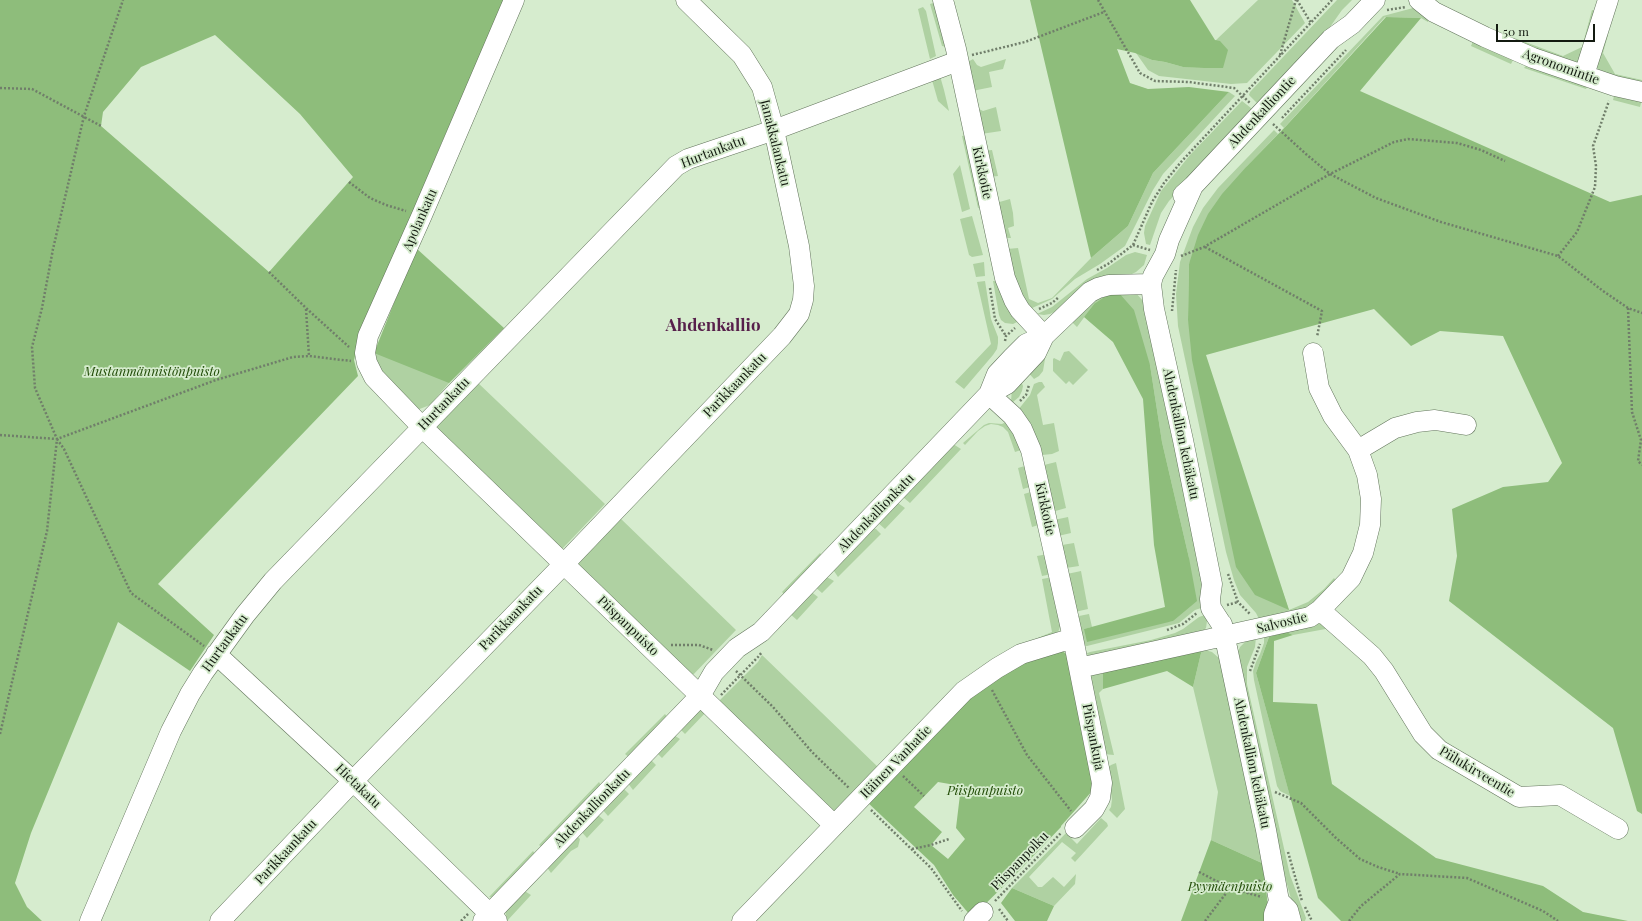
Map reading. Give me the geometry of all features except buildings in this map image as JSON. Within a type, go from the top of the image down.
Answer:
[{"type":"street","name":"Apolankatu","points":[[422,427],[374,377],[367,363],[365,353],[368,336],[422,215],[514,0]]},
{"type":"street","name":"Janakkalankatu","points":[[686,0],[742,54],[762,88],[774,130],[799,246],[804,286],[803,300],[799,314]]},
{"type":"street","name":"Kirkkotie","points":[[943,0],[957,55],[1005,278],[1020,310],[1044,336]]},
{"type":"street","name":"Ahdenkalliontie","points":[[1152,280],[1153,251],[1164,219],[1172,204],[1268,123],[1331,39],[1344,14],[1357,0]]},
{"type":"street","name":"Agronomintie","points":[[1419,0],[1434,12],[1533,58],[1615,86],[1642,92]]},
{"type":"street","points":[[1584,75],[1608,0]]},
{"type":"street","name":"Ahdenkalliontie","points":[[1331,39],[1379,5]]},
{"type":"street","name":"Hurtankatu","points":[[90,921],[171,731],[190,694],[216,654],[245,615],[273,581],[676,166],[688,159],[774,130],[957,55]]},
{"type":"street","name":"Ahdenkallionkatu","points":[[490,919],[720,684],[738,672],[753,648],[989,394],[1007,384],[1016,375],[1036,352],[1044,336],[1083,298],[1098,288],[1152,280]]},
{"type":"street","name":"Ahdenkallion kehäkatu","points":[[1152,280],[1154,309],[1183,440],[1212,584],[1210,599],[1224,605],[1223,631],[1266,830],[1279,901],[1274,914],[1274,921]]},
{"type":"street","name":"Parikkaankatu","points":[[220,921],[782,336],[799,314]]},
{"type":"street","name":"Salvostie","points":[[1079,668],[1223,631],[1259,629],[1310,617],[1320,610],[1351,578],[1363,553],[1370,525],[1371,499],[1367,475],[1358,450],[1333,416],[1319,388],[1313,353]]},
{"type":"street","name":"Kirkkotie","points":[[989,394],[1013,416],[1022,429],[1031,450],[1073,638]]},
{"type":"street","points":[[1358,450],[1395,428],[1417,422],[1435,420],[1466,425]]},
{"type":"street","name":"Piispanpuisto","points":[[422,427],[834,825]]},
{"type":"street","name":"Piilukirveentie","points":[[1320,610],[1372,656],[1384,671],[1423,734],[1439,750],[1519,797],[1560,795],[1618,829]]},
{"type":"street","name":"Piispankuja","points":[[1073,638],[1102,783],[1100,798],[1094,809],[1077,826]]},
{"type":"street","name":"Itäinen Vanhatie","points":[[742,921],[959,696],[984,676],[1021,654],[1073,638]]},
{"type":"street","name":"Ahdenkallionkatu","points":[[705,700],[717,668],[736,648],[763,639]]},
{"type":"street","name":"Hietakatu","points":[[216,654],[353,781],[490,919]]},
{"type":"street","name":"Ahdenkallion kehäkatu","points":[[1279,901],[1288,910],[1291,921]]},
{"type":"path","points":[[123,0],[84,116],[53,249],[42,308],[32,347],[36,388],[57,439],[64,449],[131,593],[216,654]]},
{"type":"path","points":[[1098,0],[1140,73],[1155,82],[1189,82],[1234,88],[1268,123],[1330,174],[1376,198],[1406,210],[1496,239],[1558,256],[1603,291],[1628,308],[1642,313]]},
{"type":"path","points":[[1296,0],[1311,23]]},
{"type":"path","points":[[1280,56],[1296,0]]},
{"type":"path","points":[[1094,272],[1108,264],[1133,245],[1152,202],[1164,183],[1181,162],[1332,0]]},
{"type":"path","points":[[1379,5],[1391,10],[1414,5],[1419,0]]},
{"type":"path","points":[[957,55],[964,47],[967,57],[1025,42],[1104,12]]},
{"type":"path","points":[[1268,123],[1351,44]]},
{"type":"path","points":[[1558,256],[1577,232],[1596,187],[1596,166],[1593,146],[1615,86]]},
{"type":"path","points":[[0,88],[32,89],[101,126]]},
{"type":"path","points":[[1180,251],[1178,258],[1204,247],[1330,174],[1394,142],[1408,139],[1457,143],[1481,150],[1505,161]]},
{"type":"path","points":[[349,182],[370,198],[386,205],[422,215]]},
{"type":"path","points":[[1204,247],[1322,311],[1313,353]]},
{"type":"path","points":[[1174,318],[1172,294],[1177,264]]},
{"type":"path","points":[[269,272],[306,308],[367,363]]},
{"type":"path","points":[[306,308],[309,356]]},
{"type":"path","points":[[1628,308],[1632,412],[1641,440],[1638,461],[1642,465]]},
{"type":"path","points":[[0,435],[57,439],[216,380],[293,357],[309,356],[367,363]]},
{"type":"path","points":[[0,734],[47,532],[57,439]]},
{"type":"path","points":[[1224,605],[1227,570]]},
{"type":"path","points":[[1166,630],[1183,624],[1196,614],[1224,605],[1254,617],[1261,639],[1249,673]]},
{"type":"path","points":[[705,700],[714,702],[738,672],[758,657],[763,639]]},
{"type":"path","points":[[648,645],[690,644],[707,648]]},
{"type":"path","points":[[738,672],[773,707],[812,752],[979,913],[1008,921]]},
{"type":"path","points":[[984,676],[1027,755],[1077,826]]},
{"type":"path","points":[[892,766],[924,796]]},
{"type":"path","points":[[1276,799],[1274,791],[1301,803],[1336,838],[1360,859],[1378,867],[1400,874],[1467,878],[1543,911],[1558,921]]},
{"type":"path","name":"Piispanpolku","points":[[979,913],[1063,831],[1077,826]]},
{"type":"path","points":[[912,849],[949,839]]},
{"type":"path","points":[[1288,851],[1301,898],[1312,921]]},
{"type":"path","points":[[1199,872],[1230,888],[1279,901]]},
{"type":"path","points":[[1349,921],[1361,906],[1400,874]]},
{"type":"path","points":[[1205,921],[1230,888]]},
{"type":"green space","name":"Mustanmännistönpuisto","points":[[0,0],[505,0],[442,142],[360,338],[354,360],[358,376],[158,584],[214,635],[190,671],[118,622],[31,833],[15,883],[27,907],[42,921],[0,921]],"holes":[[[215,35],[300,114],[353,177],[269,272],[101,126],[103,112],[141,67]]]},
{"type":"green space","points":[[1030,0],[1190,0],[1215,40],[1220,41],[1228,50],[1223,68],[1204,68],[1183,67],[1152,60],[1135,53],[1117,49],[1130,83],[1148,89],[1189,87],[1229,92],[1153,173],[1128,226],[1091,258]]},
{"type":"green space","points":[[1258,0],[1292,0],[1305,23],[1247,83],[1231,84],[1159,76],[1148,70],[1136,53],[1152,60],[1183,67],[1223,68],[1215,41]]},
{"type":"green space","points":[[1337,0],[1352,0],[1342,10],[1325,34],[1260,106],[1249,95],[1250,92]]},
{"type":"green space","points":[[936,2],[948,47],[942,46],[930,4]]},
{"type":"green space","points":[[923,7],[926,11],[936,56],[930,59],[918,9]]},
{"type":"green space","points":[[1417,7],[1429,17],[1428,22],[1421,18],[1385,17],[1284,128],[1280,124],[1383,16]]},
{"type":"green space","points":[[1592,10],[1598,12],[1579,62],[1575,63],[1508,41],[1509,36],[1563,56],[1582,47]]},
{"type":"green space","points":[[1386,17],[1421,18],[1360,91],[1610,202],[1642,195],[1642,814],[1637,811],[1613,728],[1449,601],[1457,556],[1452,509],[1503,487],[1548,482],[1562,463],[1503,336],[1440,331],[1411,346],[1374,309],[1206,355],[1289,610],[1255,595],[1236,567],[1192,360],[1188,320],[1189,264],[1198,235],[1208,214],[1222,194]]},
{"type":"green space","points":[[1606,34],[1608,35],[1603,53],[1615,74],[1642,80],[1642,85],[1599,72],[1597,67]]},
{"type":"green space","points":[[1474,39],[1514,58],[1511,64],[1471,46]]},
{"type":"green space","points":[[973,59],[977,65],[981,67],[1006,59],[1003,69],[989,72],[992,87],[972,91],[966,63]]},
{"type":"green space","points":[[1528,63],[1588,84],[1586,89],[1524,68]]},
{"type":"green space","points":[[940,76],[949,111],[938,101],[932,80]]},
{"type":"green space","points":[[1229,92],[1235,96],[1163,174],[1153,190],[1125,246],[1100,264],[1075,279],[1052,299],[1030,309],[1017,291],[1007,249],[1018,248],[1029,299],[1038,303],[1052,298],[1091,258],[1128,226],[1153,173]]},
{"type":"green space","points":[[1615,92],[1642,99],[1640,107],[1613,100]]},
{"type":"green space","points":[[1242,101],[1254,112],[1169,201],[1161,213],[1150,245],[1146,244],[1144,233],[1145,226],[1161,191],[1190,155]]},
{"type":"green space","points":[[975,107],[983,111],[996,107],[1001,131],[981,134]]},
{"type":"green space","points":[[1274,130],[1278,134],[1247,166],[1189,264],[1188,320],[1289,610],[1308,602],[1324,589],[1334,578],[1337,582],[1313,604],[1298,612],[1260,621],[1256,613],[1240,595],[1226,552],[1178,326],[1176,294],[1180,262],[1193,227],[1203,208],[1218,188]]},
{"type":"green space","points":[[966,135],[983,207],[978,208],[962,136]]},
{"type":"green space","points":[[992,150],[998,176],[990,177],[984,151]]},
{"type":"green space","points":[[960,165],[970,209],[962,212],[953,174]]},
{"type":"green space","points":[[1010,199],[1014,226],[1008,228],[1011,238],[1003,238],[996,203]]},
{"type":"green space","points":[[972,216],[983,255],[972,257],[969,255],[960,219]]},
{"type":"green space","points":[[416,248],[504,328],[449,383],[374,353]]},
{"type":"green space","points":[[1135,252],[1147,255],[1144,265],[1136,272],[1050,314],[1037,314],[1052,307],[1087,279],[1126,255]]},
{"type":"green space","points":[[984,262],[985,276],[976,277],[973,264]]},
{"type":"green space","points":[[985,281],[991,319],[998,337],[997,349],[964,389],[955,382],[991,344],[977,282]]},
{"type":"green space","points":[[993,281],[999,281],[1017,322],[1013,324],[1005,323],[1001,320]]},
{"type":"green space","points":[[1135,292],[1143,301],[1199,558],[1202,585],[1207,606],[1195,610],[1179,623],[1087,646],[1082,645],[1075,618],[1079,616],[1089,614],[1092,627],[1084,629],[1173,621],[1189,558],[1162,442],[1150,365],[1094,304],[1077,327],[1071,321],[1102,294]]},
{"type":"green space","points":[[1119,293],[1134,310],[1150,365],[1162,442],[1189,558],[1197,601],[1173,621],[1087,642],[1084,629],[1165,607],[1154,545],[1143,399],[1113,342],[1084,317],[1094,304],[1106,296]]},
{"type":"green space","points":[[504,328],[449,383],[430,405],[417,410],[377,372],[374,353]]},
{"type":"green space","points":[[1069,351],[1088,370],[1073,385],[1069,381],[1066,384],[1053,371],[1053,359],[1054,358],[1060,361],[1064,352]]},
{"type":"green space","points":[[1043,353],[1045,359],[1043,371],[1034,379],[1026,370]]},
{"type":"green space","points":[[476,381],[605,504],[563,548],[554,548],[436,428]]},
{"type":"green space","points":[[1021,381],[1023,386],[1022,391],[1019,397],[1013,402],[1011,401],[1012,389]]},
{"type":"green space","points":[[1042,382],[1045,387],[1037,395],[1043,425],[1054,423],[1059,451],[1052,454],[1042,455],[1018,410],[1030,395],[1034,384]]},
{"type":"green space","points":[[1008,421],[1024,449],[1015,452],[1008,432],[1003,427],[991,424],[978,431],[965,445],[963,443],[984,425],[989,423],[1002,424]]},
{"type":"green space","points":[[953,444],[961,449],[910,503],[904,498],[903,495]]},
{"type":"green space","points":[[1056,462],[1066,508],[1052,512],[1044,465]]},
{"type":"green space","points":[[1028,465],[1033,486],[1023,489],[1018,468]]},
{"type":"green space","points":[[1034,491],[1042,524],[1032,527],[1024,494]]},
{"type":"green space","points":[[898,503],[905,508],[885,529],[877,522]]},
{"type":"green space","points":[[619,517],[736,630],[691,677],[576,565]]},
{"type":"green space","points":[[1068,517],[1071,533],[1058,536],[1054,520]]},
{"type":"green space","points":[[871,528],[876,529],[881,534],[838,577],[832,568]]},
{"type":"green space","points":[[1074,543],[1079,566],[1066,568],[1062,545]]},
{"type":"green space","points":[[820,553],[823,557],[786,596],[782,592]]},
{"type":"green space","points":[[1048,554],[1052,574],[1042,576],[1037,556]]},
{"type":"green space","points":[[1081,571],[1088,609],[1075,612],[1067,574]]},
{"type":"green space","points":[[825,576],[834,581],[822,593],[815,587]]},
{"type":"green space","points":[[1053,577],[1061,624],[1059,630],[1054,636],[984,667],[983,665],[1007,651],[1052,632],[1042,579]]},
{"type":"green space","points":[[810,591],[818,597],[797,620],[789,613]]},
{"type":"green space","points":[[1208,614],[1206,628],[1201,633],[1093,656],[1085,654],[1151,640],[1175,633],[1199,617]]},
{"type":"green space","points":[[1315,624],[1322,624],[1331,628],[1293,635],[1286,632],[1269,637],[1256,673],[1290,796],[1280,791],[1277,786],[1253,671],[1264,643],[1264,635]]},
{"type":"green space","points":[[1286,632],[1293,635],[1274,641],[1273,702],[1317,704],[1332,784],[1436,858],[1543,886],[1583,912],[1628,921],[1341,921],[1318,898],[1256,673],[1269,637]]},
{"type":"green space","points":[[1256,637],[1255,647],[1247,667],[1247,684],[1290,875],[1306,918],[1305,921],[1297,921],[1275,840],[1237,654],[1240,647],[1245,642]]},
{"type":"green space","points":[[1202,649],[1212,652],[1220,659],[1264,864],[1211,840],[1218,792],[1193,687]]},
{"type":"green space","points":[[1202,649],[1193,687],[1167,671],[1103,689],[1103,670]]},
{"type":"green space","name":"Piispanpuisto","points":[[1061,650],[1068,657],[1093,790],[1061,827],[1015,875],[975,914],[970,915],[953,895],[934,865],[866,801],[969,694],[1022,661]],"holes":[[[938,782],[961,786],[956,828],[965,839],[948,859],[931,845],[942,832],[914,807]]]},
{"type":"green space","points":[[762,655],[880,769],[835,811],[829,811],[719,701],[758,662]]},
{"type":"green space","points":[[1103,670],[1103,689],[1099,693],[1114,755],[1103,754],[1090,677],[1094,672]]},
{"type":"green space","points":[[700,710],[708,710],[685,734],[681,730]]},
{"type":"green space","points":[[665,714],[668,718],[630,758],[625,754]]},
{"type":"green space","points":[[672,734],[680,739],[662,758],[656,752]]},
{"type":"green space","points":[[651,760],[656,765],[633,790],[627,782]]},
{"type":"green space","points":[[1116,763],[1125,809],[1117,818],[1109,810],[1112,799],[1106,769]]},
{"type":"green space","points":[[599,782],[602,787],[543,848],[539,845]]},
{"type":"green space","points":[[623,788],[629,794],[608,816],[601,808]]},
{"type":"green space","points":[[598,815],[604,820],[587,838],[580,830]]},
{"type":"green space","points":[[1101,818],[1107,823],[1108,826],[1075,862],[1071,858],[1076,853],[1062,842],[1029,877],[1038,887],[1042,887],[1053,877],[1064,887],[1076,874],[1075,884],[1054,906],[1012,888],[1066,833],[1077,844]]},
{"type":"green space","points":[[576,835],[580,839],[578,847],[571,851],[551,873],[546,866]]},
{"type":"green space","name":"Pyymäenpuisto","points":[[1211,840],[1264,864],[1269,921],[1181,921]]},
{"type":"green space","points":[[533,851],[536,855],[495,898],[489,897]]},
{"type":"green space","points":[[1012,888],[1054,906],[1047,921],[1015,921],[1001,903]]},
{"type":"green space","points":[[523,890],[531,895],[507,921],[505,908]]},
{"type":"district","name":"Ahdenkallio","points":[[713,326]]}]
